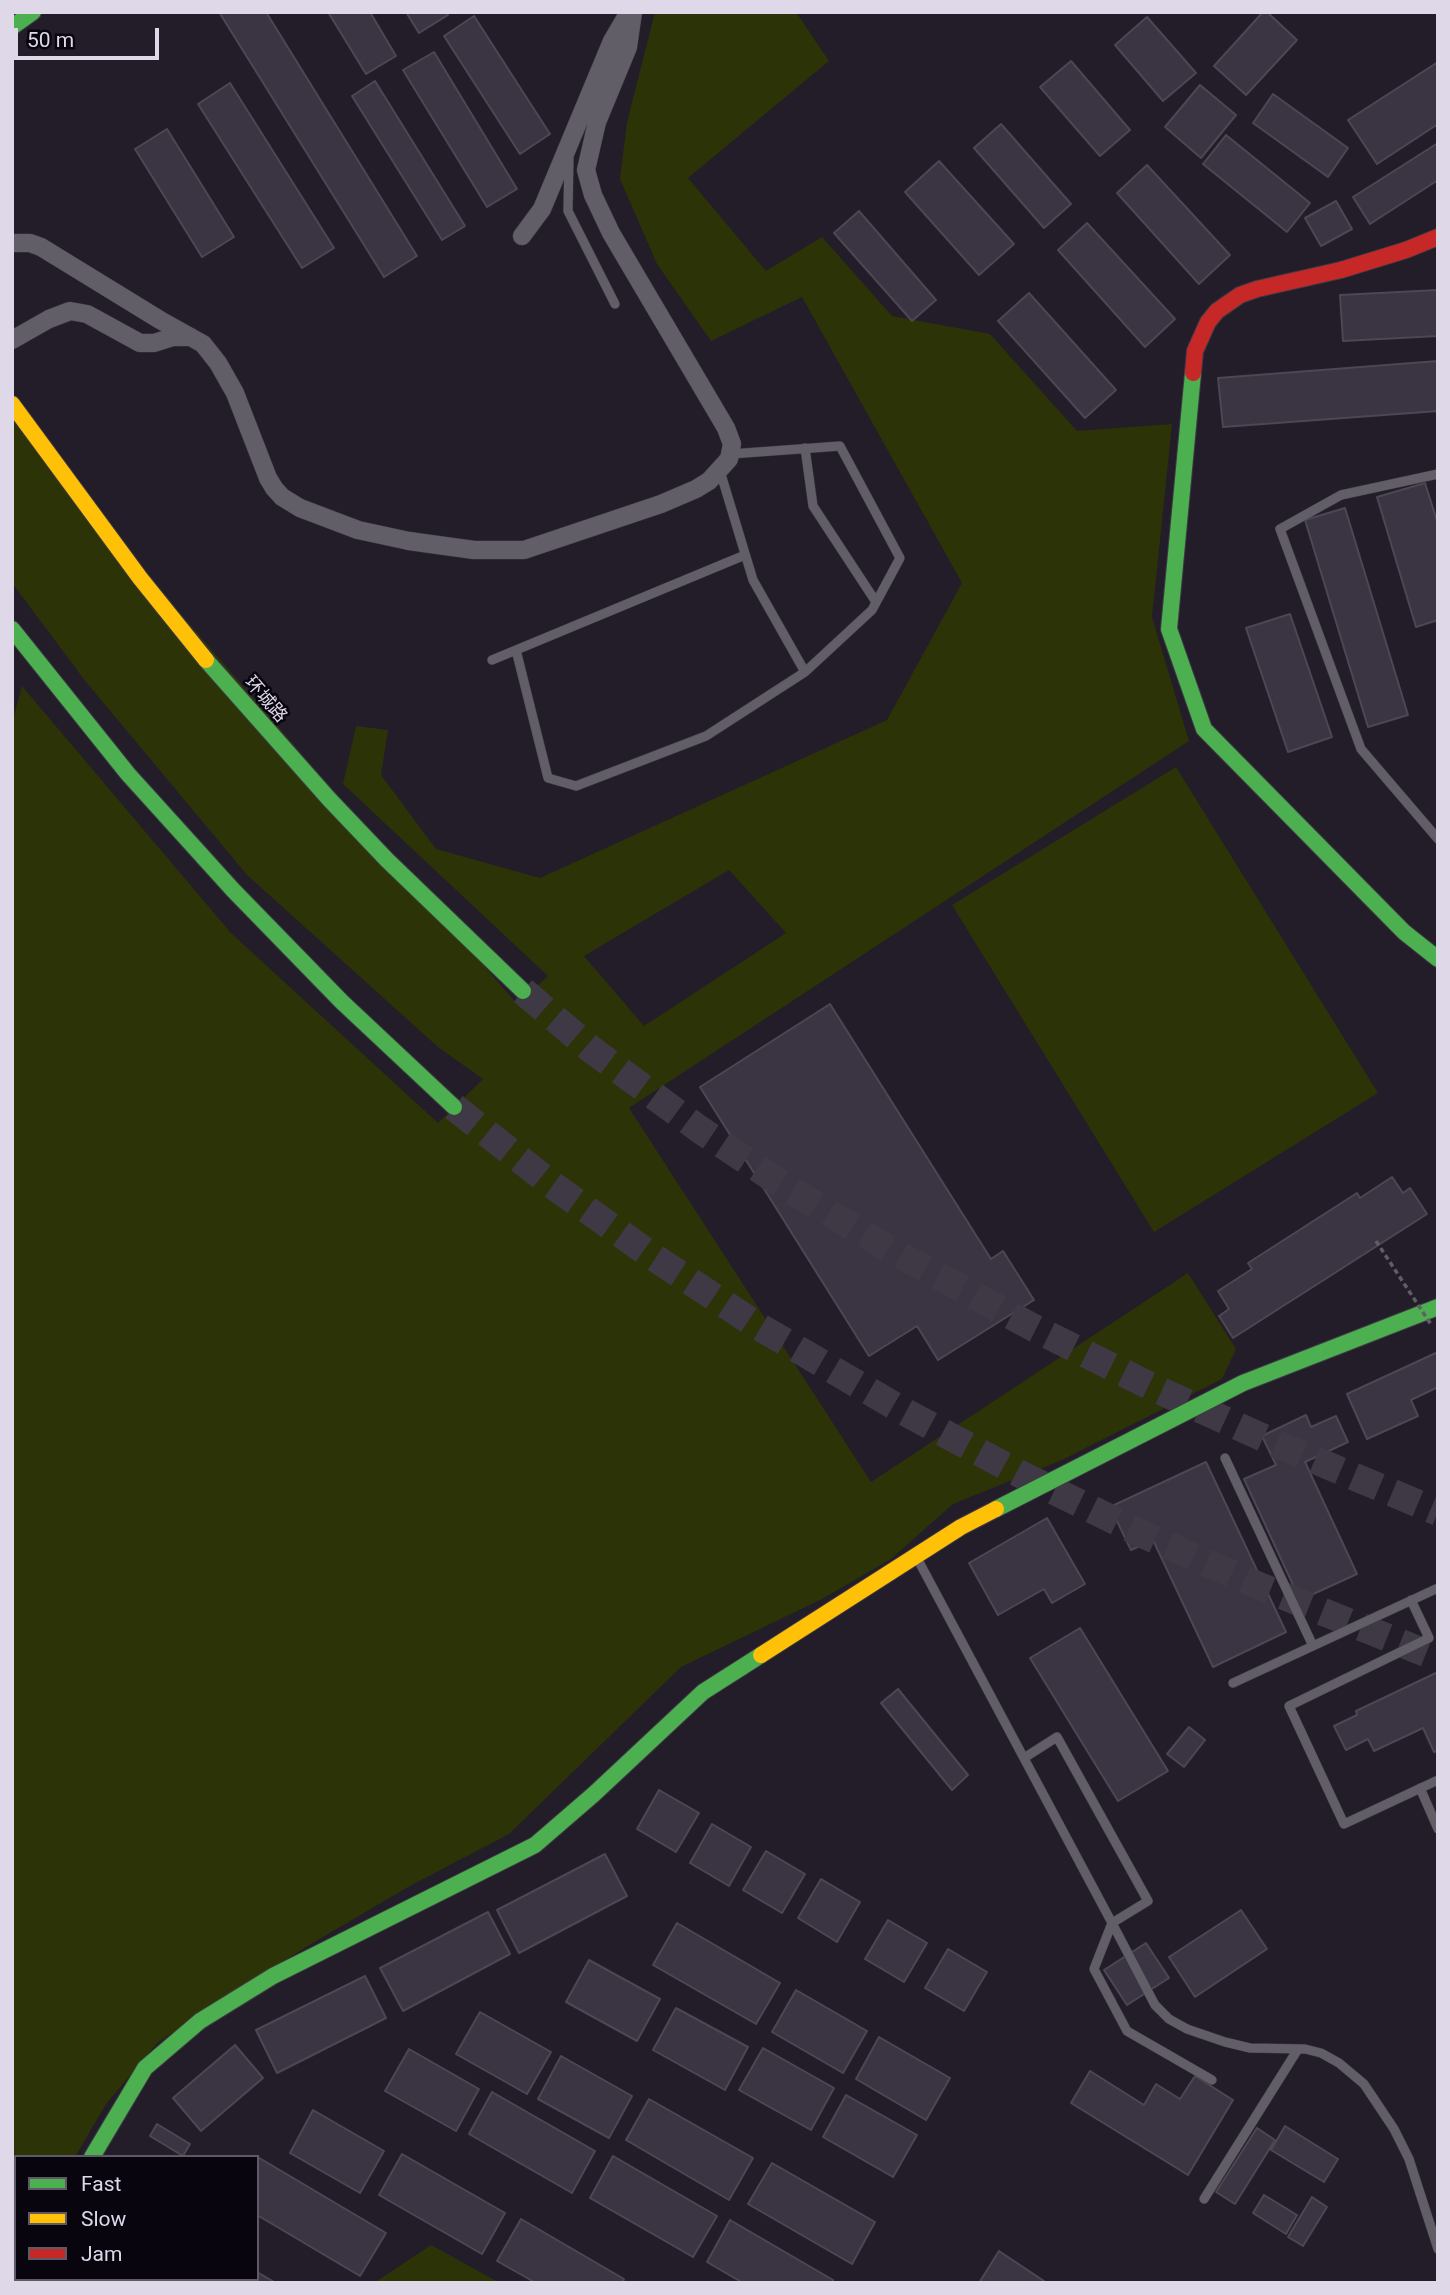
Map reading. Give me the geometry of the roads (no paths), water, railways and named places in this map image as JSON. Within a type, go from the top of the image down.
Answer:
[{"type":"street","points":[[12,27],[33,12]]},
{"type":"street","points":[[522,236],[542,209],[612,41],[631,12]]},
{"type":"street","points":[[12,243],[30,243],[41,247],[203,344],[218,363],[235,393],[268,478],[282,497],[300,508],[358,530],[409,541],[474,550],[524,550],[661,504],[696,489],[720,471],[731,454],[732,444],[726,428],[611,233],[593,195],[586,170],[597,122],[628,47],[631,12]]},
{"type":"street","points":[[1438,237],[1341,270],[1257,289],[1228,302],[1208,322],[1195,351],[1169,629],[1204,729],[1404,932],[1438,960]]},
{"type":"street","points":[[12,340],[49,319],[70,311],[87,314],[140,343],[154,343],[173,337],[195,338]]},
{"type":"street","name":"环城路","points":[[12,404],[140,578],[253,715],[387,860],[523,991]]},
{"type":"street","points":[[12,629],[120,763],[233,890],[342,1002],[454,1107]]},
{"type":"street","points":[[93,2155],[145,2068],[200,2021],[273,1976],[535,1844],[594,1794],[703,1692],[961,1527],[1244,1383],[1438,1307]]},
{"type":"lane","points":[[570,144],[568,211],[615,304]]},
{"type":"lane","points":[[516,650],[548,778],[576,786],[706,736],[805,672],[872,610],[900,558],[840,446],[731,454]]},
{"type":"lane","points":[[805,448],[813,506],[877,602]]},
{"type":"lane","points":[[720,471],[753,580],[805,672]]},
{"type":"lane","points":[[1438,474],[1341,495],[1280,529],[1361,749],[1438,839]]},
{"type":"lane","points":[[492,660],[745,555]]},
{"type":"lane","points":[[1224,1458],[1313,1646]]},
{"type":"lane","points":[[916,1556],[1155,2005],[1169,2019],[1187,2029],[1250,2048],[1298,2049],[1321,2053],[1339,2063],[1364,2084],[1380,2106],[1409,2158],[1438,2249]]},
{"type":"lane","points":[[1233,1683],[1438,1588]]},
{"type":"lane","points":[[1411,1600],[1433,1636],[1289,1706],[1344,1824],[1438,1780]]},
{"type":"lane","points":[[1024,1758],[1057,1737],[1148,1901],[1112,1923],[1094,1969],[1128,2031],[1212,2080]]},
{"type":"lane","points":[[1420,1788],[1438,1829]]},
{"type":"lane","points":[[1204,2199],[1298,2049]]},
{"type":"tunnel","points":[[523,991],[592,1050],[699,1129],[789,1189],[889,1249],[1034,1328],[1152,1387],[1277,1444],[1438,1512]]},
{"type":"tunnel","points":[[454,1107],[551,1184],[652,1256],[758,1326],[905,1412],[1020,1474],[1138,1532],[1259,1586],[1438,1658]]}]
